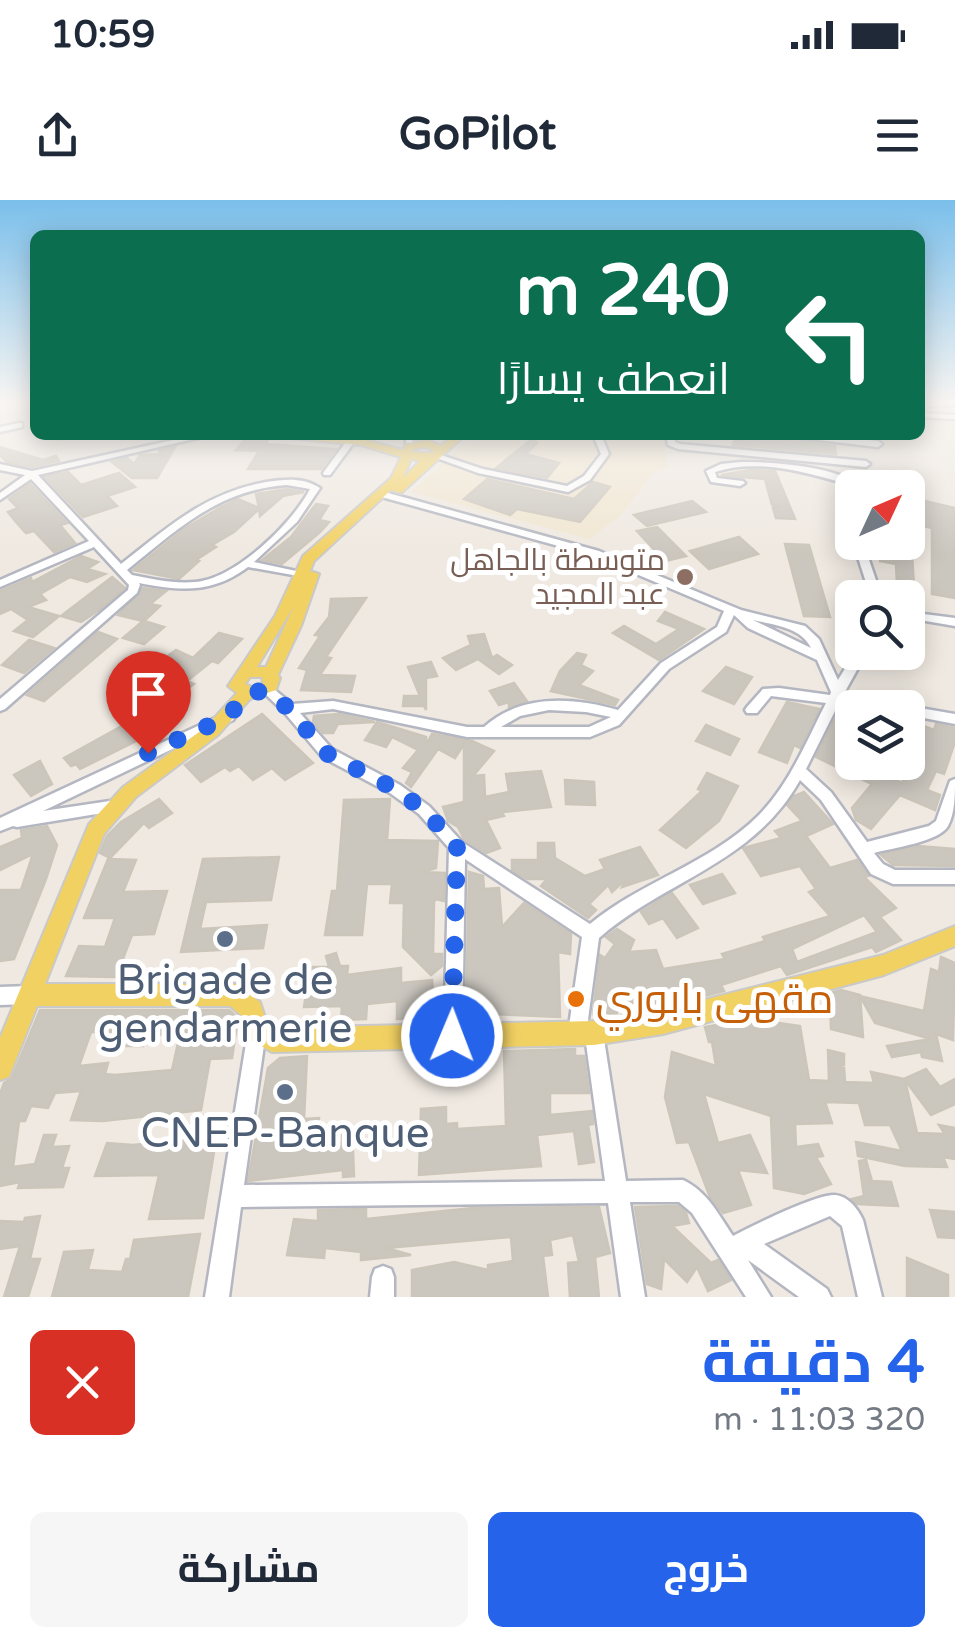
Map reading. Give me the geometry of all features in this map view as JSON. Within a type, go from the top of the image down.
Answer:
[{"type":"main road","points":[[385,496],[418,452]]},
{"type":"main road","points":[[246,694],[238,690],[236,682],[248,672],[318,548],[385,496],[418,452]]},
{"type":"main road","points":[[0,1068],[96,830],[110,807],[228,717],[246,694],[268,682],[294,626],[305,576]]},
{"type":"main road","points":[[248,672],[261,670],[268,682]]},
{"type":"main road","points":[[29,995],[234,995],[252,1010],[257,1031],[282,1040],[585,1032],[663,1022],[793,989],[884,965],[955,936]]},
{"type":"street","points":[[0,496],[32,474],[130,452]]},
{"type":"street","points":[[327,472],[343,452]]},
{"type":"street","points":[[432,452],[481,470],[568,489],[587,478],[604,452]]},
{"type":"street","points":[[743,452],[866,464]]},
{"type":"street","points":[[863,470],[873,452]]},
{"type":"street","points":[[740,483],[714,480],[710,470],[760,466],[822,472],[835,478]]},
{"type":"street","points":[[0,467],[32,474],[135,585],[132,592],[0,706]]},
{"type":"street","points":[[280,482],[312,485],[313,494],[296,517],[248,564],[222,581],[201,586],[127,573],[199,508],[228,492],[280,482]]},
{"type":"street","points":[[385,496],[595,553],[734,611],[752,625],[822,659],[834,693]]},
{"type":"street","points":[[0,584],[96,542]]},
{"type":"street","points":[[248,564],[305,576]]},
{"type":"street","points":[[289,709],[333,705],[467,732],[590,732],[620,715],[665,666],[722,629],[734,611]]},
{"type":"street","points":[[925,618],[955,622]]},
{"type":"street","points":[[633,1297],[618,1189],[585,1032],[591,934],[618,909],[727,850],[765,818],[797,769],[849,670]]},
{"type":"street","points":[[268,682],[326,753],[395,789],[424,810],[457,846],[591,934]]},
{"type":"street","points":[[752,710],[768,692],[834,693]]},
{"type":"street","points":[[486,732],[512,711],[559,705],[620,715]]},
{"type":"street","points":[[925,714],[955,718]]},
{"type":"street","points":[[2,824],[228,717]]},
{"type":"street","points":[[797,769],[826,796],[877,869],[894,877],[955,877]]},
{"type":"street","points":[[863,849],[925,836],[942,824],[951,807],[955,785]]},
{"type":"street","points":[[2,824],[110,807]]},
{"type":"street","points":[[452,1036],[457,846]]},
{"type":"street","points":[[0,996],[29,995]]},
{"type":"street","points":[[217,1297],[257,1031]]},
{"type":"street","points":[[234,1196],[684,1191],[737,1247],[820,1297]]},
{"type":"street","points":[[737,1247],[768,1229],[830,1205],[838,1206],[852,1220],[870,1297]]},
{"type":"street","points":[[737,1247],[759,1297]]},
{"type":"shaded area","points":[[456,452],[666,452],[667,468],[655,471],[620,516],[589,539],[411,492]]},
{"type":"building","points":[[17,452],[43,460],[56,456],[59,461],[32,467],[7,462],[0,455]]},
{"type":"building","points":[[172,452],[157,478],[132,478],[112,462],[127,458],[134,464],[140,455]]},
{"type":"building","points":[[258,452],[334,452],[321,469],[248,469]]},
{"type":"building","points":[[515,452],[559,463],[547,478],[496,468]]},
{"type":"building","points":[[775,471],[795,519],[776,518],[773,508],[779,507],[772,505],[765,479],[721,475]]},
{"type":"building","points":[[68,472],[81,485],[119,473],[135,487],[107,496],[117,506],[83,517],[45,477]]},
{"type":"building","points":[[487,479],[574,499],[593,482],[610,487],[580,522],[517,509],[510,515],[464,499]]},
{"type":"building","points":[[30,484],[67,523],[60,525],[75,543],[54,552],[34,531],[26,533],[8,512],[18,508],[9,499]]},
{"type":"building","points":[[287,489],[304,492],[283,496],[260,516],[259,509],[234,532],[212,545],[216,547],[196,560],[199,561],[179,579],[133,570],[184,529],[221,507],[238,499],[259,508],[256,494]]},
{"type":"building","points":[[692,501],[706,512],[647,526],[634,515]]},
{"type":"building","points":[[925,501],[955,508],[955,598],[932,594],[932,528],[925,526]]},
{"type":"building","points":[[316,504],[328,506],[319,520],[329,522],[320,532],[282,564],[262,560],[291,537]]},
{"type":"building","points":[[657,527],[686,556],[665,561],[637,531]]},
{"type":"building","points":[[739,537],[758,554],[709,569],[690,551]]},
{"type":"building","points":[[785,544],[809,545],[830,617],[804,616]]},
{"type":"building","points":[[81,556],[98,562],[87,569],[105,574],[87,582],[70,577],[40,594],[46,600],[28,607],[59,616],[33,637],[14,631],[28,620],[11,609],[0,614],[0,591],[31,578],[32,582]]},
{"type":"building","points":[[912,560],[914,580],[897,580],[896,564],[880,561]]},
{"type":"building","points":[[112,577],[125,588],[99,610],[81,622],[61,616]]},
{"type":"building","points":[[143,588],[166,591],[150,604],[160,606],[144,621],[164,627],[144,644],[123,638],[143,621],[118,615]]},
{"type":"building","points":[[366,598],[326,657],[331,658],[320,675],[355,676],[351,692],[301,690],[307,670],[299,668],[329,617],[331,599]]},
{"type":"building","points":[[665,612],[704,629],[659,660],[613,633],[624,626],[656,644],[679,629],[658,621]]},
{"type":"building","points":[[98,632],[117,639],[44,701],[27,695]]},
{"type":"building","points":[[219,633],[242,639],[218,663],[212,661],[187,681],[194,684],[139,723],[120,711],[137,700],[129,694],[164,668],[158,663],[176,650],[193,658]]},
{"type":"building","points":[[484,634],[492,658],[497,655],[512,665],[499,674],[478,659],[456,670],[443,658],[471,645],[468,636]]},
{"type":"building","points":[[29,640],[54,648],[24,673],[2,665]]},
{"type":"building","points":[[577,653],[586,655],[581,665],[593,671],[579,685],[618,700],[615,705],[551,691],[560,671]]},
{"type":"building","points":[[431,662],[437,676],[426,678],[426,710],[424,706],[403,706],[404,696],[420,696],[408,667]]},
{"type":"building","points":[[726,667],[752,677],[734,704],[703,691]]},
{"type":"building","points":[[514,683],[527,701],[509,707],[509,702],[499,705],[490,691]]},
{"type":"building","points":[[787,702],[819,709],[800,748],[794,745],[787,763],[759,752]]},
{"type":"building","points":[[262,714],[313,763],[285,780],[272,768],[253,780],[239,766],[230,771],[225,767],[201,782],[185,765]]},
{"type":"building","points":[[339,714],[375,722],[338,724],[333,733],[323,733],[313,722],[314,716]]},
{"type":"building","points":[[835,719],[835,766],[816,757]]},
{"type":"building","points":[[129,722],[142,738],[80,769],[64,758]]},
{"type":"building","points":[[377,722],[426,737],[426,745],[432,734],[472,741],[494,751],[473,776],[484,775],[485,797],[509,792],[506,774],[541,771],[551,807],[502,812],[504,816],[486,820],[500,848],[486,853],[464,839],[458,827],[448,821],[443,807],[464,802],[464,744],[455,758],[438,749],[411,787],[406,783],[412,772],[403,768],[418,750],[392,737],[386,747],[365,740]]},
{"type":"building","points":[[936,724],[955,728],[955,742],[944,774],[936,771],[927,790],[940,795],[935,810],[900,795],[871,829],[856,820],[852,808],[872,784],[864,780],[925,780],[925,727],[934,730]]},
{"type":"building","points":[[706,725],[739,739],[730,755],[696,741]]},
{"type":"building","points":[[40,761],[52,784],[31,796],[14,775]]},
{"type":"building","points":[[707,773],[738,786],[719,821],[686,848],[660,830],[702,791],[698,789]]},
{"type":"building","points":[[565,780],[594,782],[595,805],[566,804]]},
{"type":"building","points":[[804,792],[833,824],[806,836],[830,868],[857,860],[868,876],[864,877],[896,908],[880,917],[901,940],[876,952],[872,947],[787,975],[781,966],[721,985],[724,991],[676,1003],[616,1003],[617,1013],[593,1014],[600,955],[605,958],[615,944],[606,937],[617,929],[634,940],[629,952],[656,950],[663,969],[725,959],[722,954],[765,941],[763,937],[830,916],[809,892],[816,889],[800,866],[761,876],[743,848],[781,838],[775,831],[802,821],[787,805]],"holes":[[[864,915],[877,932],[797,962],[792,949]]]},
{"type":"building","points":[[159,799],[172,813],[149,828],[144,823],[110,858],[100,853],[107,836],[121,822]]},
{"type":"building","points":[[390,799],[387,840],[438,841],[436,868],[422,872],[445,873],[444,901],[435,899],[434,903],[433,954],[442,954],[442,966],[431,975],[403,947],[404,903],[390,903],[392,884],[367,884],[362,935],[325,935],[332,891],[337,891],[344,800]]},
{"type":"building","points":[[47,826],[57,845],[46,879],[14,959],[0,961],[0,890],[21,890],[33,854],[0,870],[0,847],[22,838],[21,830]]},
{"type":"building","points":[[538,843],[554,843],[555,858],[585,876],[605,869],[600,860],[640,847],[658,875],[622,887],[627,878],[612,892],[608,885],[589,904],[596,910],[588,918],[541,886],[547,879],[527,879],[512,870],[512,860],[538,860]]},
{"type":"building","points":[[918,846],[955,849],[955,866],[893,865],[881,855]]},
{"type":"building","points":[[279,857],[271,900],[206,902],[200,929],[267,925],[263,948],[181,952],[203,859]]},
{"type":"building","points":[[108,859],[136,860],[123,892],[167,891],[154,934],[132,935],[116,977],[66,976],[79,946],[105,947],[115,918],[84,918]]},
{"type":"building","points":[[469,872],[483,876],[484,889],[499,888],[502,927],[524,903],[571,934],[570,954],[558,952],[560,1017],[466,1013]]},
{"type":"building","points":[[722,874],[735,893],[703,904],[690,885]]},
{"type":"building","points":[[672,893],[698,928],[677,938],[663,918],[649,924],[641,912]]},
{"type":"building","points":[[336,953],[340,966],[348,966],[347,975],[401,968],[401,983],[432,980],[435,1015],[397,1019],[397,1001],[367,1004],[366,1019],[341,1020],[342,1006],[304,1007],[310,967],[329,967],[326,956]]},
{"type":"building","points":[[941,957],[955,963],[953,1040],[936,1034],[942,1061],[922,1057],[921,1052],[892,1057],[887,1046],[931,1039],[875,1023],[860,996],[924,1011],[931,969],[939,972]]},
{"type":"building","points":[[841,990],[860,995],[863,1037],[831,1029],[830,993]]},
{"type":"building","points":[[40,1010],[229,1010],[238,1018],[232,1058],[210,1059],[201,1110],[103,1121],[71,1120],[81,1091],[55,1093],[48,1108],[31,1106],[25,1121],[19,1121],[13,1167],[35,1164],[44,1135],[56,1135],[52,1147],[69,1146],[62,1168],[69,1168],[63,1187],[18,1188],[20,1182],[0,1186],[0,1094],[4,1083],[12,1078]],"holes":[[[91,1032],[114,1032],[109,1046],[143,1046],[146,1035],[180,1034],[172,1070],[115,1075],[105,1074],[108,1063],[79,1066]]]},
{"type":"building","points":[[751,1019],[800,1026],[809,1080],[829,1081],[828,1050],[844,1054],[844,1065],[834,1067],[844,1068],[845,1082],[874,1083],[871,1072],[904,1079],[926,1069],[940,1087],[955,1079],[955,1104],[931,1115],[905,1080],[917,1133],[945,1134],[939,1125],[955,1128],[955,1159],[943,1157],[947,1167],[905,1166],[858,1156],[856,1142],[902,1151],[890,1125],[865,1125],[859,1103],[825,1102],[832,1123],[795,1124],[796,1147],[818,1144],[823,1156],[816,1157],[831,1184],[804,1194],[774,1188],[771,1116],[704,1094],[718,1143],[750,1135],[767,1173],[738,1170],[751,1205],[723,1213],[710,1197],[689,1142],[677,1143],[665,1097],[672,1052],[716,1066],[705,1027]]},
{"type":"building","points":[[575,1049],[575,1056],[584,1056],[589,1093],[550,1093],[550,1115],[592,1111],[593,1124],[588,1125],[594,1162],[579,1164],[574,1131],[537,1135],[541,1166],[419,1175],[421,1109],[446,1107],[446,1124],[457,1123],[457,1129],[506,1126],[504,1051]]},
{"type":"building","points":[[307,1056],[304,1119],[319,1118],[317,1143],[342,1142],[342,1130],[352,1128],[354,1176],[343,1177],[343,1170],[248,1181],[268,1068],[280,1058]]},
{"type":"building","points":[[200,1116],[220,1116],[203,1218],[149,1219],[159,1175],[95,1176],[107,1143],[133,1145],[195,1139]]},
{"type":"building","points":[[866,1160],[872,1181],[891,1182],[898,1206],[857,1204],[852,1199],[864,1196],[859,1161]]},
{"type":"building","points":[[678,1206],[689,1223],[672,1226],[711,1263],[718,1260],[731,1280],[708,1291],[697,1267],[687,1282],[664,1259],[661,1289],[647,1284],[635,1207]]},
{"type":"building","points":[[599,1207],[610,1253],[595,1257],[599,1297],[570,1297],[568,1263],[579,1262],[573,1235],[550,1240],[552,1255],[543,1256],[548,1297],[412,1297],[412,1270],[454,1262],[488,1270],[488,1265],[513,1261],[511,1237],[386,1248],[411,1255],[361,1260],[361,1252],[325,1248],[324,1258],[287,1255],[294,1219],[318,1221],[318,1210],[366,1209],[366,1219],[473,1208]]},
{"type":"building","points":[[930,1210],[955,1212],[955,1238],[938,1237]]},
{"type":"building","points":[[40,1216],[30,1259],[40,1259],[28,1297],[4,1297],[20,1246],[0,1249],[0,1221],[24,1222],[25,1218]]},
{"type":"building","points":[[200,1234],[188,1297],[52,1297],[64,1252],[93,1250],[88,1270],[122,1272],[134,1240]]},
{"type":"building","points":[[907,1258],[948,1275],[948,1297],[907,1297]]},
{"type":"place","name":"متوسطة بالجاهل عبد المجيد","points":[[685,577]]},
{"type":"place","name":"Brigade de gendarmerie","points":[[225,939]]},
{"type":"place","name":"مقهى بابوري","points":[[576,999]]},
{"type":"place","name":"CNEP-Banque","points":[[285,1092]]},
{"type":"route","points":[[148,753],[228,717],[246,694],[266,690],[289,709],[326,753],[395,789],[424,810],[457,846],[452,1036]]}]
